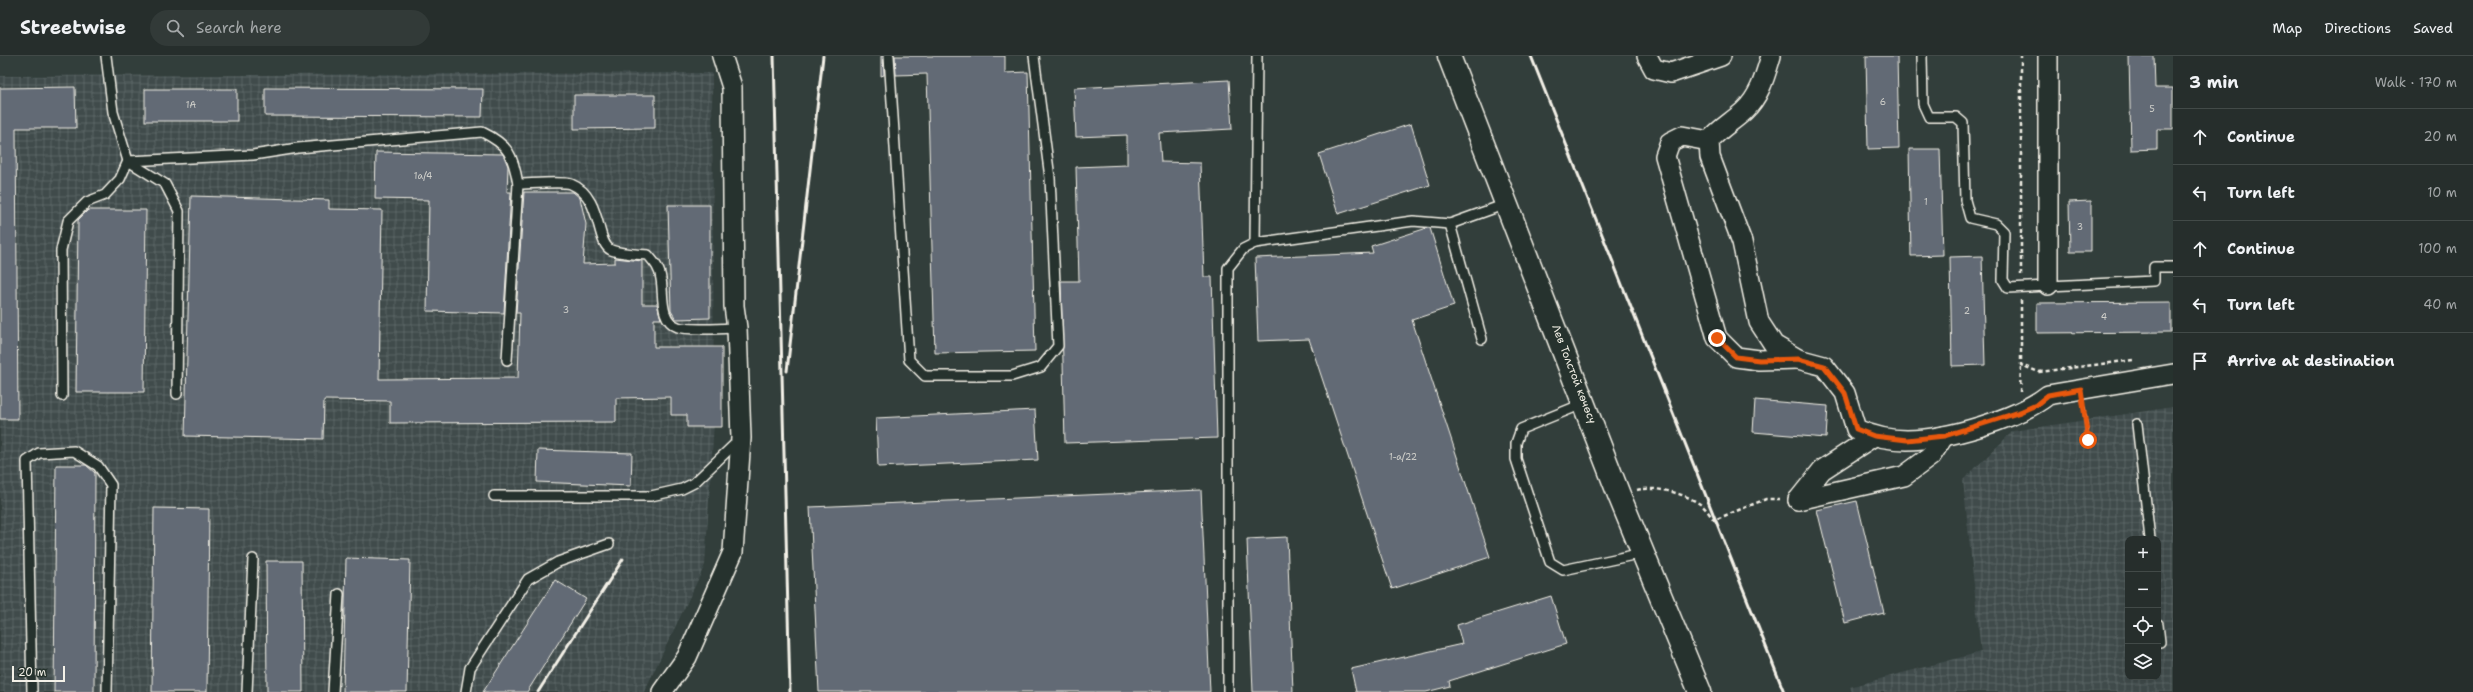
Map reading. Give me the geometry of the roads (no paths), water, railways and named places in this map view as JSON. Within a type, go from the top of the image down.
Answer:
[{"type":"main road","name":"Лев Толстой көчөсү","points":[[1449,56],[1642,553],[1700,692]]},
{"type":"street","points":[[662,692],[687,658],[733,552],[741,438],[737,328],[734,306],[732,87],[722,56]]},
{"type":"street","points":[[1647,56],[1654,69],[1671,73],[1721,56]]},
{"type":"street","points":[[1771,56],[1763,85],[1745,110],[1719,129],[1709,141],[1710,157],[1742,242],[1759,322],[1774,345],[1798,359],[1824,366],[1845,393],[1856,429],[1874,436],[1907,440],[1944,436],[2020,412],[2036,405],[2048,395],[2173,374]]},
{"type":"street","points":[[2048,56],[2048,285]]},
{"type":"street","points":[[1709,141],[1682,136],[1670,142],[1665,156],[1717,338],[1736,357],[1759,360],[1798,359]]},
{"type":"street","points":[[1874,436],[1822,470],[1798,500],[1904,476],[1931,456],[1944,436]]},
{"type":"lane","points":[[62,396],[61,250],[68,222],[87,202],[105,195],[120,179],[128,161],[113,112],[106,56]]},
{"type":"lane","points":[[889,56],[910,360],[926,376],[1012,376],[1041,367],[1058,346],[1050,178],[1034,56]]},
{"type":"lane","points":[[1256,243],[1257,56]]},
{"type":"lane","points":[[1922,56],[1923,104],[1929,117],[1956,117],[1963,123],[1965,200],[1970,218],[1996,224],[2004,232],[2003,280],[2008,288],[2154,281],[2154,267],[2173,267]]},
{"type":"lane","points":[[128,161],[253,155],[298,148],[482,132],[500,141],[514,159],[518,184],[507,360]]},
{"type":"lane","points":[[128,161],[165,184],[179,212],[177,394]]},
{"type":"lane","points":[[518,184],[570,184],[585,195],[596,210],[601,235],[611,250],[648,255],[657,266],[661,279],[664,309],[668,319],[678,327],[737,328]]},
{"type":"lane","points":[[1228,692],[1228,268],[1243,249],[1256,243],[1414,221],[1450,224],[1506,204]]},
{"type":"lane","points":[[1450,224],[1482,339]]},
{"type":"lane","points":[[1585,403],[1521,429],[1516,443],[1516,459],[1550,562],[1563,570],[1642,553]]},
{"type":"lane","points":[[2137,424],[2150,536]]},
{"type":"lane","points":[[494,496],[651,496],[682,489],[694,483],[741,438]]},
{"type":"lane","points":[[32,692],[27,461],[39,452],[74,451],[98,466],[111,485],[106,692]]},
{"type":"lane","points":[[466,692],[470,668],[528,579],[558,562],[609,544]]},
{"type":"lane","points":[[247,692],[253,559]]},
{"type":"lane","points":[[333,692],[339,594]]},
{"type":"railway","points":[[774,56],[790,692]]},
{"type":"railway","points":[[787,371],[823,56]]},
{"type":"railway","points":[[1531,56],[1784,692]]},
{"type":"railway","points":[[538,692],[623,559]]}]
